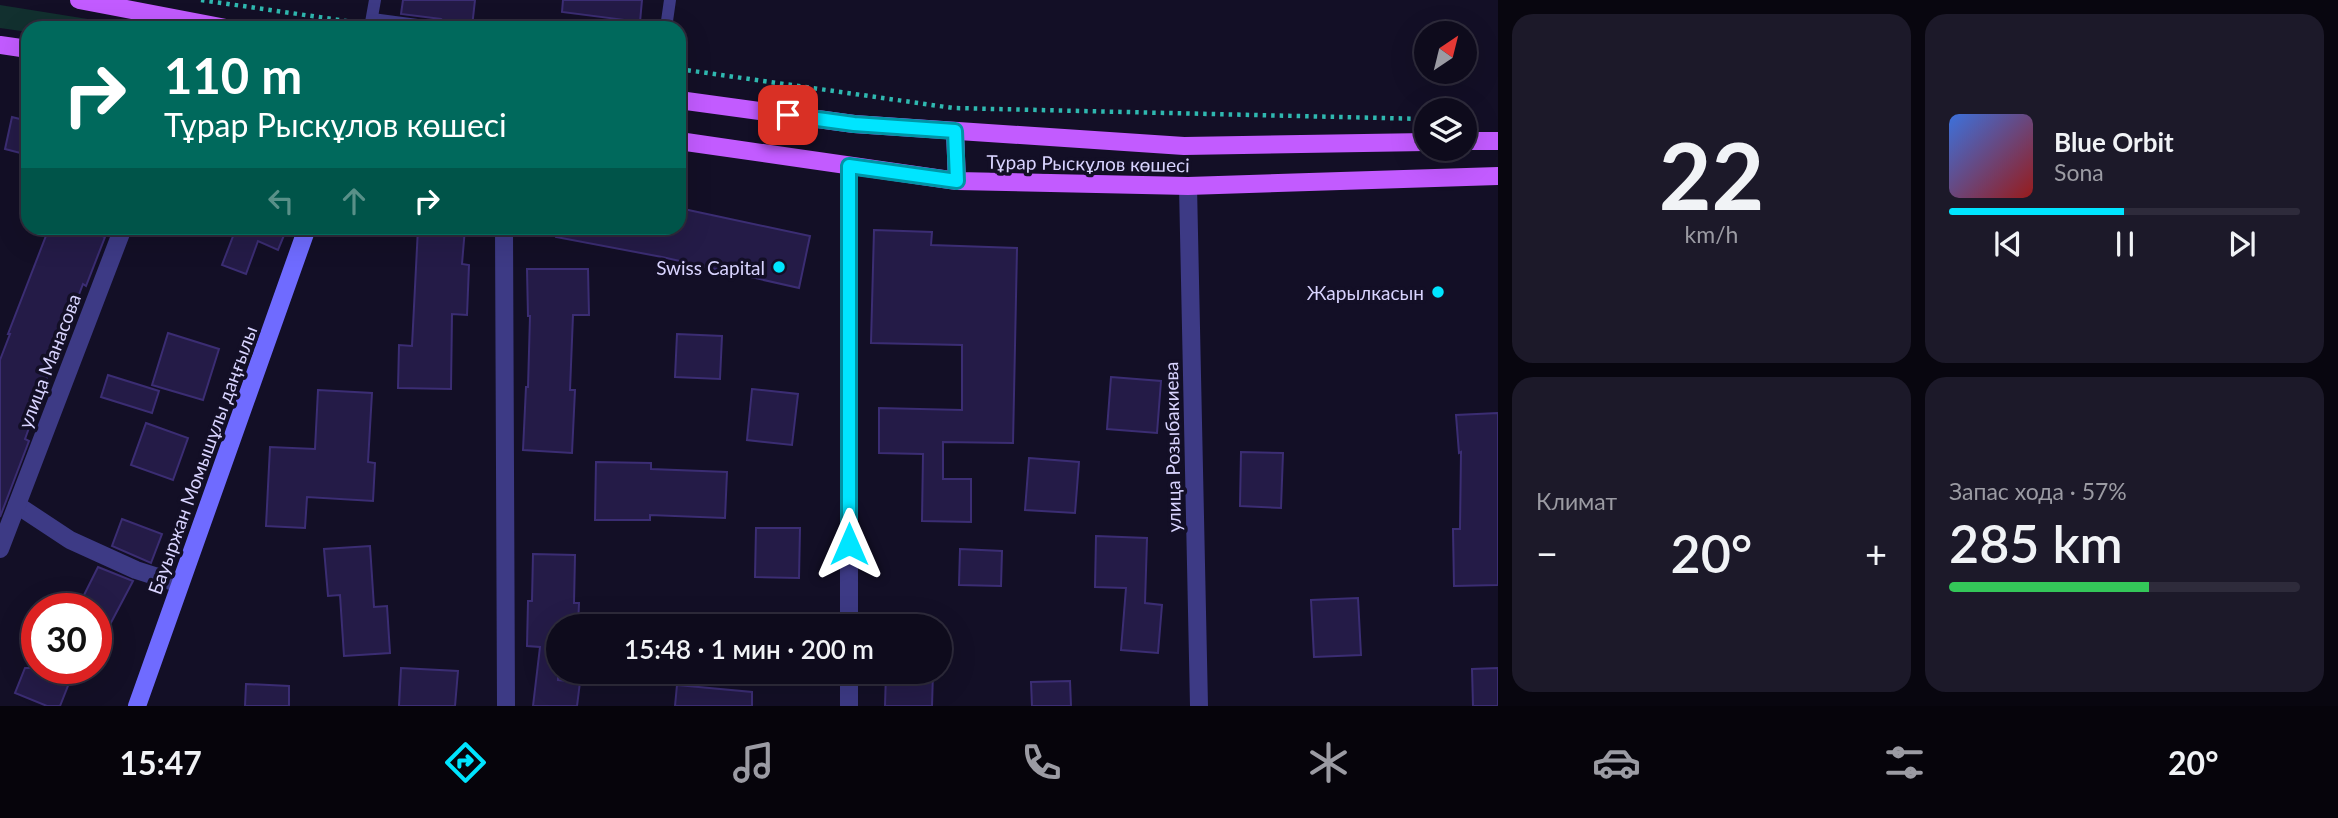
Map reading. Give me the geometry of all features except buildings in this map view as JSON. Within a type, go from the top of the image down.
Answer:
[{"type":"main road","points":[[79,0],[189,21]]},
{"type":"main road","points":[[0,44],[21,48]]},
{"type":"main road","name":"Тұрар Рыскұлов көшесі","points":[[686,101],[854,124],[1184,146],[1414,142]]},
{"type":"main road","points":[[955,131],[957,181]]},
{"type":"main road","points":[[1477,141],[1498,141]]},
{"type":"main road","name":"Тұрар Рыскұлов көшесі","points":[[686,142],[957,181],[1188,186],[1498,176]]},
{"type":"main road","name":"Бауыржан Момышұлы даңғылы","points":[[137,706],[305,235]]},
{"type":"street","points":[[849,166],[849,614]]},
{"type":"street","name":"улица Розыбакиева","points":[[1188,186],[1199,706]]},
{"type":"street","name":"улица Манасова","points":[[0,549],[120,235]]},
{"type":"street","points":[[504,235],[506,706]]},
{"type":"street","points":[[17,505],[70,540],[136,570],[180,584]]},
{"type":"street","points":[[849,684],[849,706]]},
{"type":"lane","points":[[372,21],[375,0]]},
{"type":"lane","points":[[667,21],[670,0]]},
{"type":"path","points":[[201,0],[350,21]]},
{"type":"path","points":[[686,70],[953,108],[1414,119]]},
{"type":"green space","points":[[0,5],[100,21],[21,21],[21,31],[0,28]]},
{"type":"place","name":"Swiss Capital","points":[[779,267]]},
{"type":"place","name":"Жарылкасын","points":[[1438,292]]},
{"type":"route","points":[[788,115],[854,124],[955,131],[957,181],[849,166],[849,544]]}]
